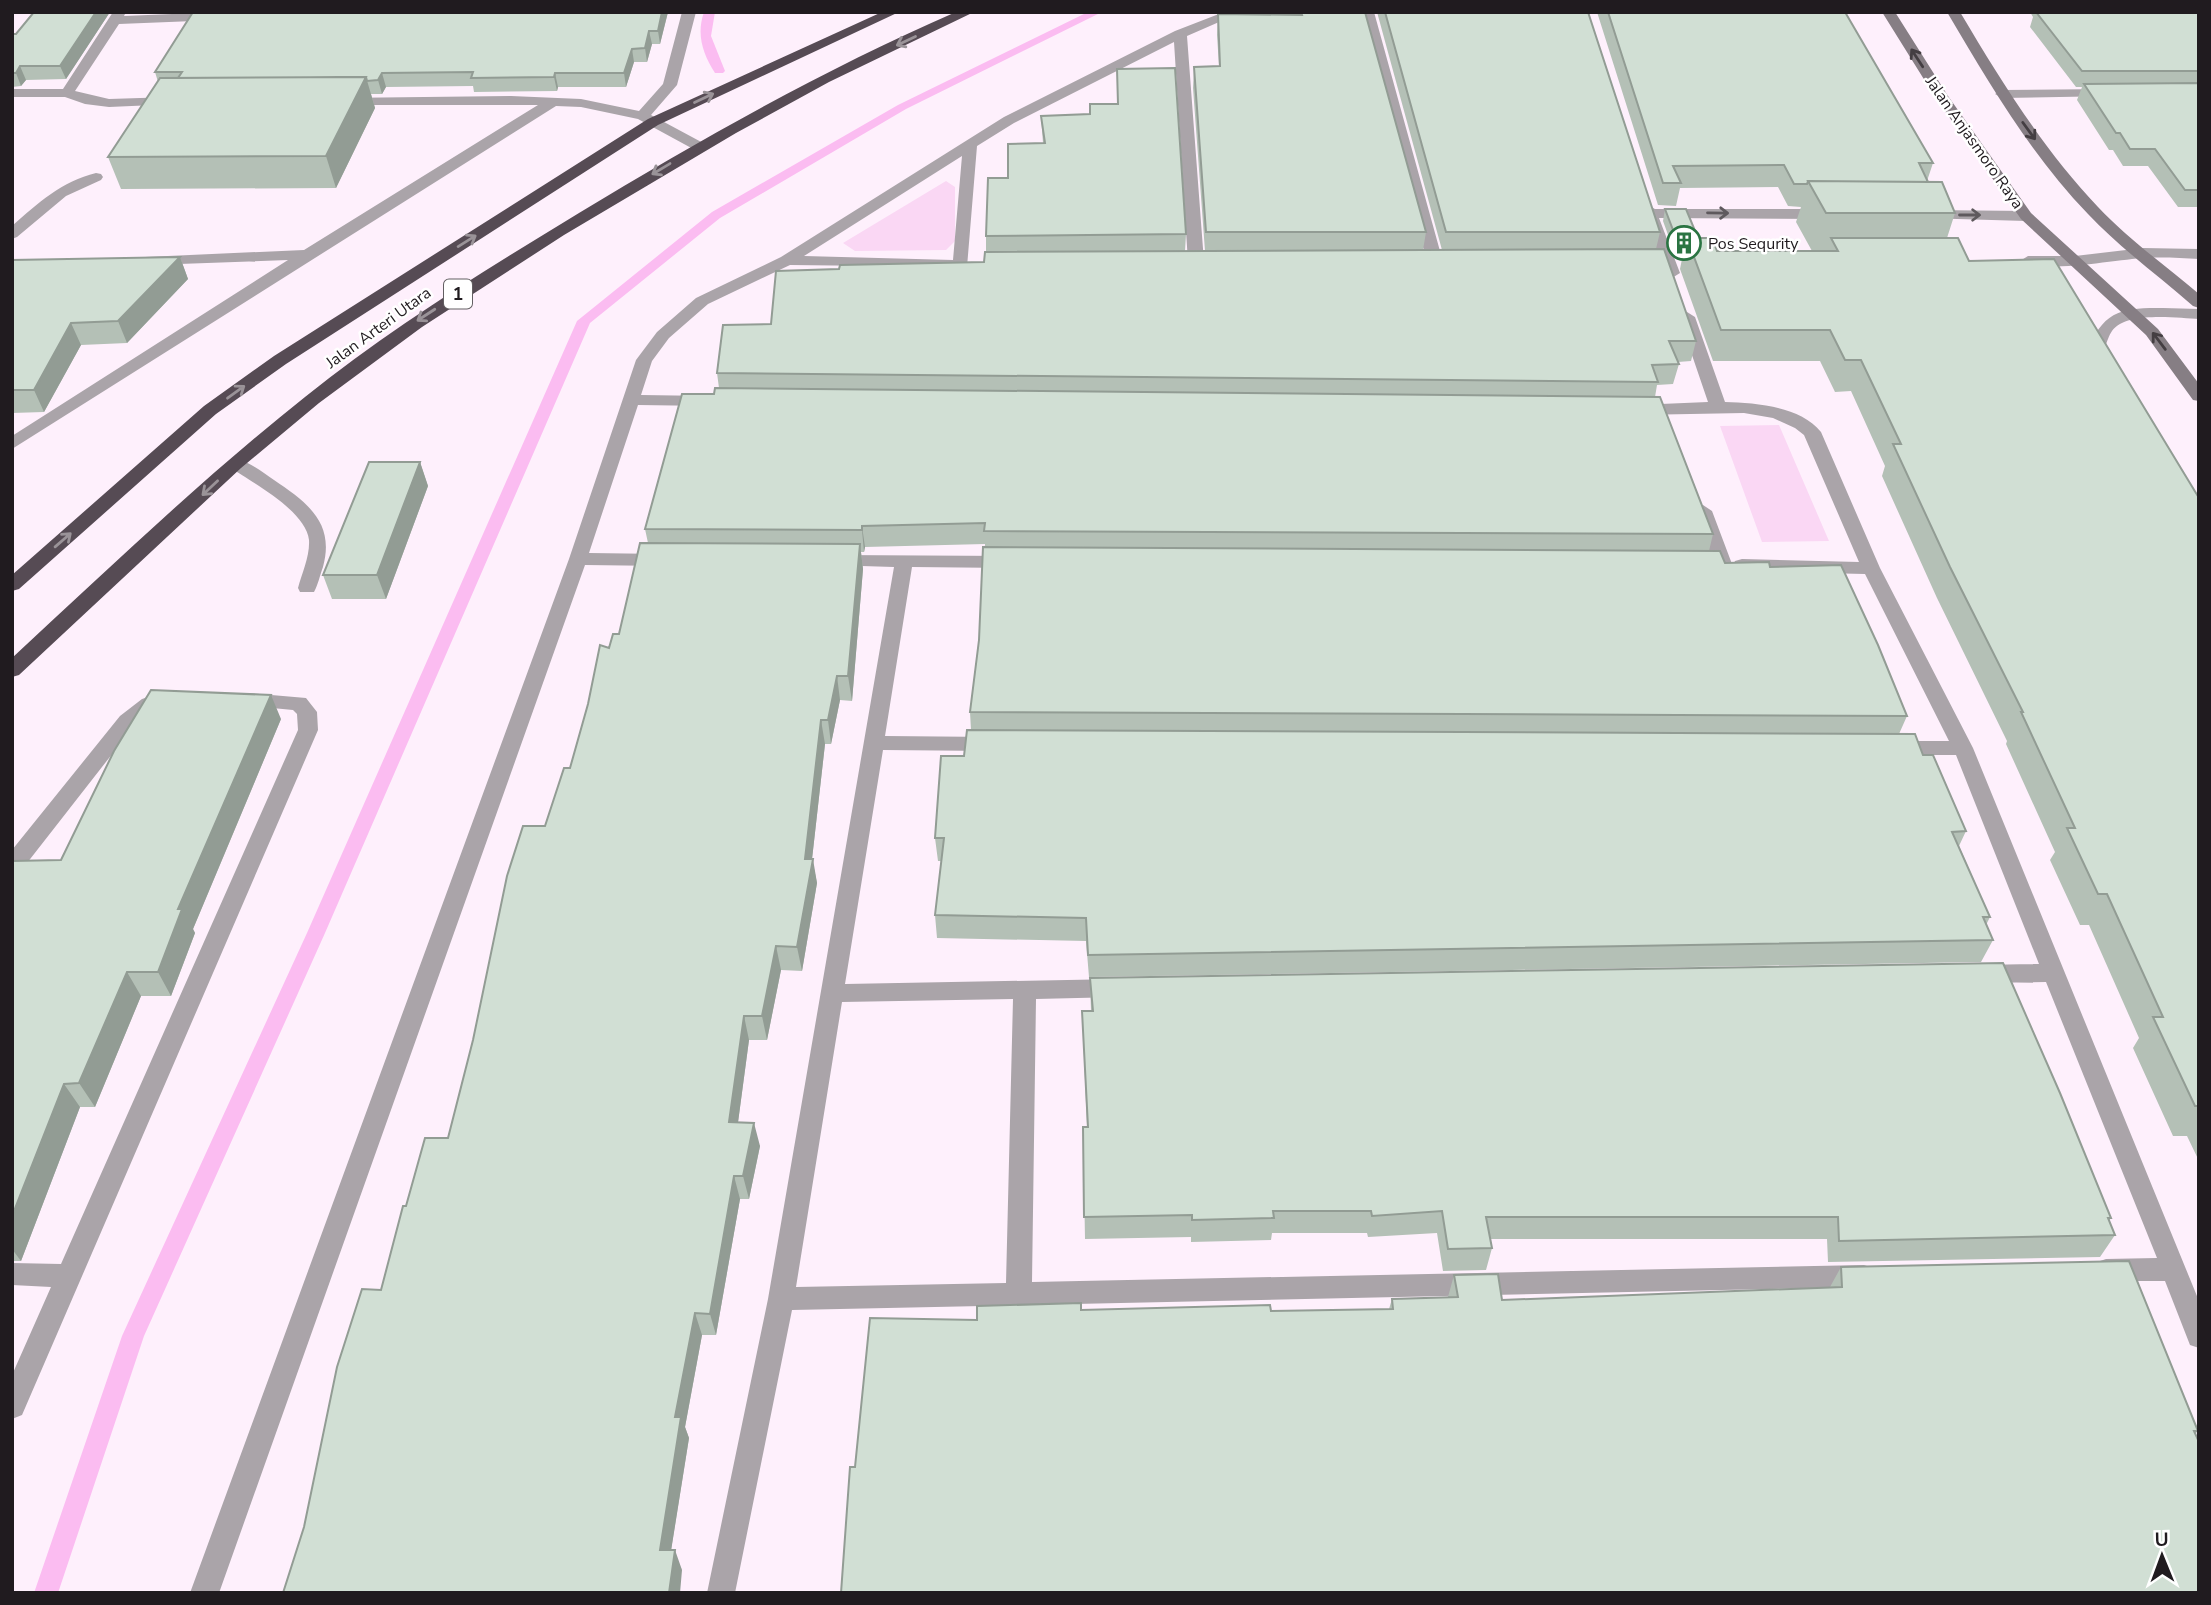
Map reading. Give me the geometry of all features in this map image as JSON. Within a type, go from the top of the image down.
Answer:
[{"type":"highway","name":"Jalan Arteri Utara","points":[[12,585],[210,410],[280,360],[648,119],[893,12]]},
{"type":"highway","name":"Jalan Arteri Utara","points":[[12,670],[237,464],[311,400],[399,332],[493,272],[799,90],[968,12]]},
{"type":"street","points":[[648,119],[670,85],[689,12]]},
{"type":"street","points":[[204,1593],[578,559],[644,360],[663,335],[702,301],[786,260],[1009,120],[1180,34],[1236,12]]},
{"type":"street","points":[[1367,12],[1435,262]]},
{"type":"street","name":"Jalan Anjasmoro Raya","points":[[1888,12],[1942,97],[2026,216],[2152,331],[2199,396]]},
{"type":"street","points":[[1952,12],[2002,94],[2043,152],[2094,212],[2199,303]]},
{"type":"street","points":[[67,93],[119,16],[238,15]]},
{"type":"street","points":[[1180,34],[1196,262]]},
{"type":"street","points":[[12,93],[67,93],[85,100],[109,103],[184,101]]},
{"type":"street","points":[[2002,94],[2119,93]]},
{"type":"street","points":[[328,101],[553,102],[609,107],[648,119],[700,147]]},
{"type":"street","points":[[12,443],[553,102]]},
{"type":"street","points":[[961,264],[970,145]]},
{"type":"street","points":[[12,234],[60,191],[74,183],[96,177]]},
{"type":"street","points":[[1718,407],[1648,206],[1839,214]]},
{"type":"street","points":[[1906,215],[2026,216]]},
{"type":"street","points":[[2007,261],[2075,261],[2143,253],[2199,254]]},
{"type":"street","points":[[133,260],[307,256]]},
{"type":"street","points":[[786,260],[980,265]]},
{"type":"street","points":[[2112,376],[2097,347],[2105,328],[2116,320],[2135,314],[2199,314]]},
{"type":"street","points":[[631,400],[728,401]]},
{"type":"street","points":[[1622,410],[1666,416],[1718,407],[1761,408],[1797,419],[1812,432],[1871,568],[1962,748],[2199,1336]]},
{"type":"street","points":[[237,464],[283,495],[309,520],[318,539],[307,587]]},
{"type":"street","points":[[1698,500],[1716,564],[1871,568]]},
{"type":"street","points":[[578,559],[687,560]]},
{"type":"street","points":[[822,561],[1029,562]]},
{"type":"street","points":[[721,1593],[781,1299],[904,561]]},
{"type":"street","points":[[12,866],[127,721],[149,704],[175,696]]},
{"type":"street","points":[[12,1406],[308,730],[307,712],[299,703],[230,699]]},
{"type":"street","points":[[873,743],[1013,744]]},
{"type":"street","points":[[1879,748],[1962,748]]},
{"type":"street","points":[[1957,975],[2054,973]]},
{"type":"street","points":[[831,993],[1137,988]]},
{"type":"street","points":[[1019,1294],[1025,990]]},
{"type":"street","points":[[2077,1271],[2174,1269]]},
{"type":"street","points":[[12,1274],[71,1276]]},
{"type":"street","points":[[781,1299],[1882,1275]]},
{"type":"shaded area","points":[[946,181],[955,187],[955,241],[946,250],[855,251],[843,243]]},
{"type":"shaded area","points":[[1779,425],[1829,541],[1762,542],[1720,426]]},
{"type":"building","points":[[34,12],[96,12],[60,66],[20,66],[16,73],[12,73],[12,34],[16,34]]},
{"type":"building","points":[[193,12],[662,12],[658,31],[649,31],[645,48],[632,49],[624,73],[555,73],[554,77],[471,78],[473,72],[382,73],[378,80],[367,81],[366,77],[178,78],[182,72],[155,72]]},
{"type":"building","points":[[1301,12],[1365,12],[1426,232],[1206,232],[1194,67],[1220,66],[1218,14],[1302,15]]},
{"type":"building","points":[[1385,12],[1588,12],[1660,232],[1446,232]]},
{"type":"building","points":[[1608,12],[1845,12],[1933,163],[1919,163],[1928,182],[1808,181],[1807,184],[1794,184],[1784,165],[1673,166],[1681,183],[1663,183]]},
{"type":"building","points":[[2036,12],[2199,12],[2199,71],[2082,71]]},
{"type":"building","points":[[1175,68],[1186,234],[986,236],[988,178],[1008,178],[1008,144],[1045,143],[1041,116],[1090,114],[1090,104],[1118,104],[1117,69]]},
{"type":"building","points":[[366,77],[326,156],[108,157],[160,78]]},
{"type":"building","points":[[2199,83],[2199,190],[2185,190],[2155,149],[2130,149],[2120,133],[2116,133],[2084,84]]},
{"type":"building","points":[[1808,181],[1942,182],[1955,213],[1826,213]]},
{"type":"building","points":[[1665,209],[1686,209],[1698,238],[1687,238],[1686,243],[1678,243]]},
{"type":"building","points":[[1687,238],[1712,238],[1717,251],[1838,251],[1831,238],[1958,238],[1969,261],[2054,259],[2199,498],[2199,1106],[2195,1106],[2153,1017],[2163,1017],[2107,894],[2098,894],[2067,828],[2075,828],[2023,712],[1950,567],[1893,444],[1901,444],[1861,360],[1845,360],[1830,330],[1721,330]]},
{"type":"building","points":[[1664,249],[1696,341],[1669,341],[1679,364],[1652,365],[1658,382],[717,373],[723,325],[771,324],[776,271],[839,269],[840,265],[984,262],[985,252]]},
{"type":"building","points":[[180,257],[118,321],[71,323],[34,390],[12,390],[12,260]]},
{"type":"building","points":[[715,388],[1660,397],[1713,534],[984,531],[985,523],[862,526],[862,530],[645,529],[682,394],[714,394]]},
{"type":"building","points":[[369,462],[420,462],[377,575],[323,575]]},
{"type":"building","points":[[640,543],[860,544],[848,676],[837,676],[828,720],[821,720],[805,859],[813,859],[797,947],[776,946],[762,1016],[744,1016],[729,1122],[754,1123],[743,1176],[734,1176],[710,1314],[695,1313],[675,1417],[681,1417],[660,1550],[675,1550],[669,1593],[283,1593],[304,1527],[337,1367],[362,1289],[381,1290],[403,1206],[406,1206],[425,1138],[448,1138],[473,1040],[507,876],[523,826],[545,826],[564,768],[570,768],[588,704],[600,645],[609,648],[613,634],[619,634]]},
{"type":"building","points":[[983,547],[1720,551],[1725,563],[1769,562],[1770,567],[1841,565],[1907,716],[970,712],[979,640]]},
{"type":"building","points":[[151,690],[271,695],[178,909],[182,909],[158,972],[127,972],[79,1083],[64,1084],[12,1216],[12,861],[61,860],[114,751]]},
{"type":"building","points":[[967,730],[1915,734],[1923,755],[1933,755],[1966,831],[1952,832],[1990,917],[1983,917],[1993,940],[1088,955],[1086,918],[935,915],[944,838],[935,838],[941,756],[964,756]]},
{"type":"building","points":[[2003,963],[2060,1093],[2111,1218],[2108,1218],[2115,1235],[1839,1241],[1838,1217],[1486,1217],[1492,1248],[1448,1249],[1442,1211],[1372,1216],[1371,1211],[1273,1211],[1274,1218],[1192,1220],[1192,1215],[1084,1217],[1083,1127],[1088,1127],[1082,1011],[1093,1011],[1090,978]]},
{"type":"building","points":[[2129,1261],[2198,1431],[2194,1431],[2199,1442],[2199,1593],[841,1593],[850,1467],[855,1467],[870,1318],[977,1320],[977,1306],[1081,1303],[1081,1310],[1270,1305],[1271,1311],[1393,1309],[1392,1299],[1458,1297],[1454,1275],[1498,1274],[1502,1300],[1842,1287],[1841,1267]]},
{"type":"waterway","points":[[710,12],[705,36],[719,71]]},
{"type":"waterway","points":[[46,1593],[133,1336],[316,933],[584,321],[716,215],[902,107],[1097,12]]},
{"type":"place","name":"Pos Sequrity","points":[[1684,243]]}]
